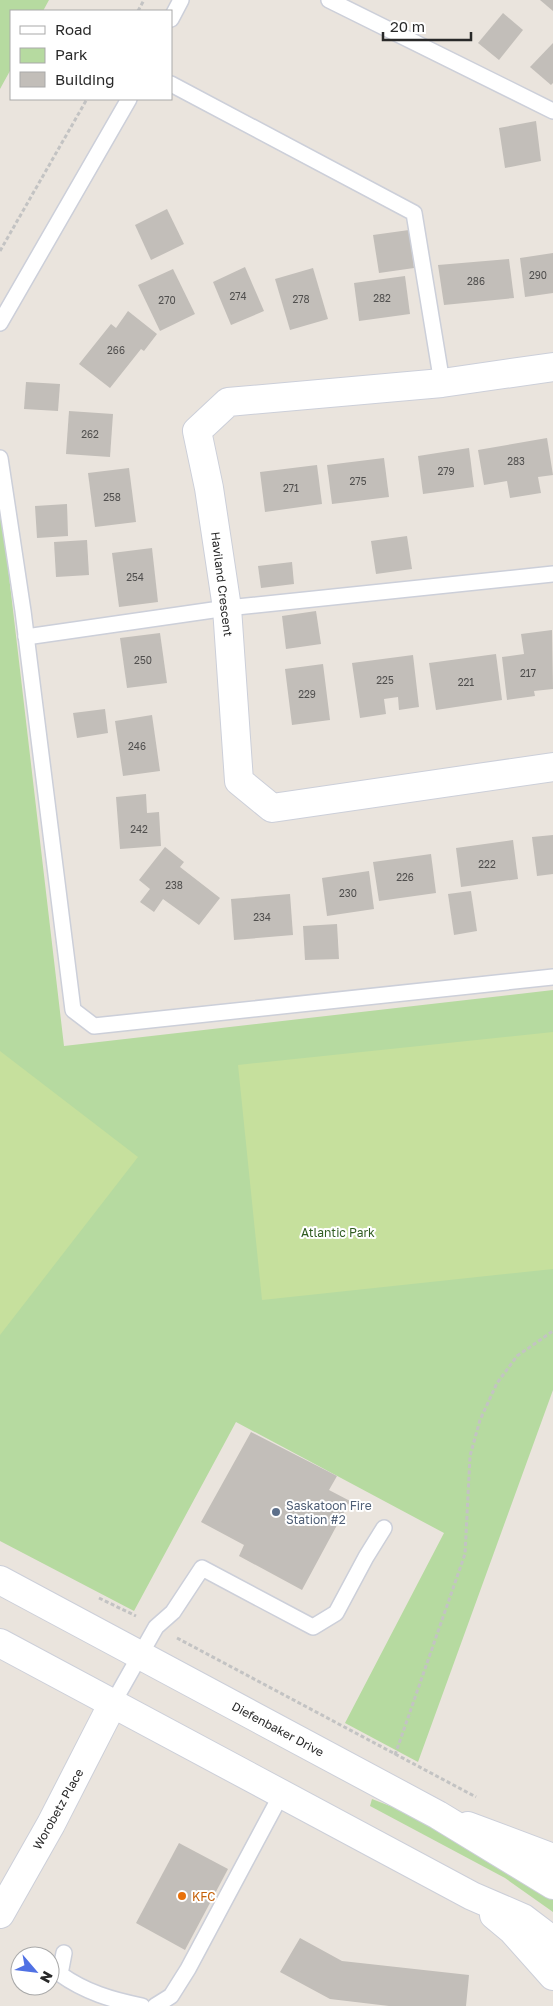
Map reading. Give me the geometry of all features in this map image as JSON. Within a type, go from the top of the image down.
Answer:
[{"type":"street","name":"Haviland Crescent","points":[[553,368],[442,383],[228,402],[197,431],[209,488],[227,608],[239,781],[272,808],[553,767]]},
{"type":"street","name":"Diefenbaker Drive","points":[[0,1580],[438,1815],[553,1885]]},
{"type":"street","points":[[0,1643],[472,1896],[523,1918],[553,1941]]},
{"type":"street","name":"Worobetz Place","points":[[0,1914],[56,1815],[114,1703]]},
{"type":"street","points":[[438,1815],[553,1858]]},
{"type":"street","points":[[472,1896],[512,1930],[553,1976]]},
{"type":"lane","points":[[172,17],[181,0]]},
{"type":"lane","points":[[329,0],[553,111]]},
{"type":"lane","points":[[172,85],[414,213],[442,383]]},
{"type":"lane","points":[[0,323],[128,100]]},
{"type":"lane","points":[[0,458],[26,637],[72,1010],[94,1026],[553,977]]},
{"type":"lane","points":[[26,637],[227,608],[553,574]]},
{"type":"lane","points":[[114,1703],[156,1627],[173,1612],[202,1568],[313,1627],[336,1613],[384,1528]]},
{"type":"lane","points":[[155,2006],[171,1996],[188,1969],[282,1793]]},
{"type":"lane","points":[[64,1953],[60,1974],[78,1987],[110,1999],[142,2006]]},
{"type":"path","points":[[0,251],[86,100]]},
{"type":"path","points":[[395,1755],[464,1554],[470,1456],[480,1420],[497,1382],[517,1356],[553,1331]]},
{"type":"path","points":[[96,1596],[482,1800]]},
{"type":"green space","points":[[0,0],[49,0],[44,10],[10,10],[10,71],[0,89]]},
{"type":"green space","name":"Atlantic Park","points":[[0,499],[64,1046],[553,990],[553,1390],[418,1762],[345,1723],[444,1533],[236,1422],[134,1611],[0,1541]]},
{"type":"green space","points":[[553,1032],[553,1269],[262,1300],[238,1065]]},
{"type":"green space","points":[[0,1051],[138,1157],[0,1335]]},
{"type":"green space","points":[[372,1799],[408,1813],[553,1896],[553,1912],[505,1878],[370,1806]]},
{"type":"building","points":[[540,0],[553,0],[553,11]]},
{"type":"building","points":[[503,13],[523,30],[499,60],[478,43]]},
{"type":"building","points":[[553,43],[553,83],[551,85],[530,67]]},
{"type":"building","points":[[536,121],[541,161],[505,168],[499,128]]},
{"type":"building","points":[[167,209],[184,244],[151,260],[135,225]]},
{"type":"building","points":[[409,230],[414,268],[379,273],[373,235]]},
{"type":"building","points":[[553,253],[553,293],[525,297],[520,258]]},
{"type":"building","points":[[509,259],[514,298],[444,305],[438,265]]},
{"type":"building","points":[[245,267],[264,311],[231,325],[213,282]]},
{"type":"building","points":[[313,268],[328,319],[290,330],[275,279]]},
{"type":"building","points":[[173,269],[195,314],[160,331],[138,285]]},
{"type":"building","points":[[405,276],[410,314],[359,321],[354,283]]},
{"type":"building","points":[[128,311],[157,334],[144,351],[141,349],[110,388],[79,364],[111,324],[116,328]]},
{"type":"building","points":[[26,382],[60,384],[58,411],[24,409]]},
{"type":"building","points":[[69,411],[113,414],[110,457],[66,454]]},
{"type":"building","points":[[547,438],[553,475],[538,477],[541,493],[510,498],[507,481],[484,485],[478,450]]},
{"type":"building","points":[[469,448],[474,487],[423,494],[418,456]]},
{"type":"building","points":[[384,458],[389,497],[332,504],[327,465]]},
{"type":"building","points":[[317,465],[322,504],[265,512],[260,472]]},
{"type":"building","points":[[129,468],[136,522],[95,527],[88,473]]},
{"type":"building","points":[[67,504],[68,536],[37,538],[35,506]]},
{"type":"building","points":[[407,536],[412,569],[376,574],[371,541]]},
{"type":"building","points":[[87,540],[89,575],[56,577],[54,542]]},
{"type":"building","points":[[152,548],[158,602],[119,607],[112,553]]},
{"type":"building","points":[[292,562],[294,584],[261,588],[258,566]]},
{"type":"building","points":[[316,611],[321,644],[286,649],[282,616]]},
{"type":"building","points":[[552,630],[553,689],[534,691],[535,696],[507,700],[502,657],[524,654],[521,634]]},
{"type":"building","points":[[160,633],[167,683],[127,688],[120,638]]},
{"type":"building","points":[[496,654],[502,700],[436,710],[429,663]]},
{"type":"building","points":[[413,655],[419,707],[399,710],[398,697],[384,699],[386,714],[360,718],[352,663]]},
{"type":"building","points":[[323,664],[330,720],[292,725],[285,669]]},
{"type":"building","points":[[105,709],[108,733],[77,738],[73,713]]},
{"type":"building","points":[[152,715],[160,771],[123,776],[115,721]]},
{"type":"building","points":[[146,794],[147,813],[159,812],[161,846],[120,849],[116,797]]},
{"type":"building","points":[[553,835],[553,874],[537,876],[532,837]]},
{"type":"building","points":[[513,840],[518,879],[461,887],[456,848]]},
{"type":"building","points":[[165,847],[184,862],[180,867],[220,898],[199,925],[163,899],[154,912],[140,902],[150,889],[139,880]]},
{"type":"building","points":[[431,854],[436,893],[379,901],[373,862]]},
{"type":"building","points":[[369,871],[374,909],[327,916],[322,878]]},
{"type":"building","points":[[471,891],[477,931],[454,935],[448,894]]},
{"type":"building","points":[[290,894],[293,935],[234,940],[231,899]]},
{"type":"building","points":[[337,924],[339,959],[305,960],[303,926]]},
{"type":"building","name":"Saskatoon Fire Station #2","points":[[251,1432],[337,1476],[329,1490],[350,1501],[302,1590],[239,1556],[244,1545],[201,1522]]},
{"type":"building","name":"KFC","points":[[179,1843],[228,1869],[185,1950],[136,1923]]},
{"type":"building","points":[[300,1938],[342,1961],[469,1975],[466,2006],[389,2006],[330,1999],[280,1972]]},
{"type":"place","name":"Saskatoon Fire Station #2","points":[[276,1512]]},
{"type":"place","name":"KFC","points":[[182,1896]]}]
